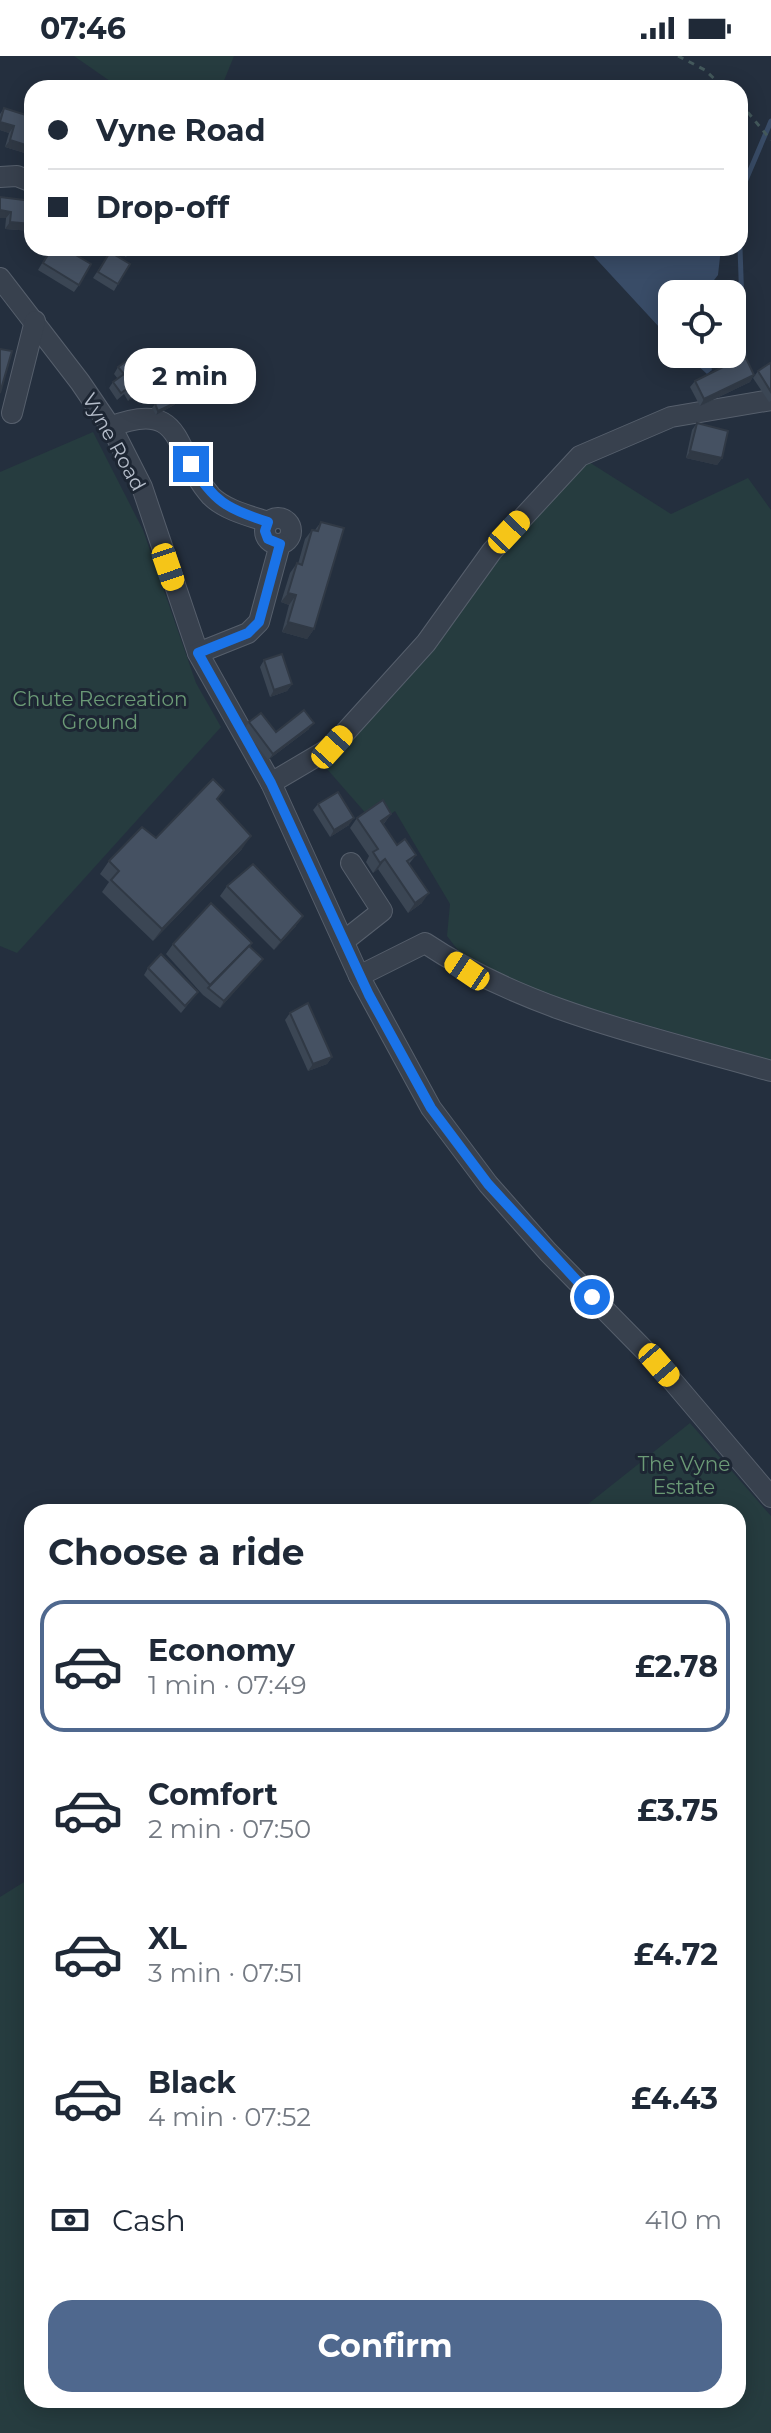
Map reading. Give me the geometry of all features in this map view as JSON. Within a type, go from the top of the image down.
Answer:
[{"type":"street","points":[[0,177],[24,179]]},
{"type":"street","name":"Vyne Road","points":[[0,278],[35,321],[110,427],[142,487],[198,653],[271,783],[359,976],[431,1108],[471,1162],[548,1252],[659,1365],[771,1497]]},
{"type":"street","points":[[12,413],[35,321]]},
{"type":"street","points":[[271,783],[332,747],[426,643],[492,551],[580,456],[671,417],[771,400]]},
{"type":"street","points":[[110,427],[138,416],[160,419],[171,428],[213,497],[226,506],[268,522],[265,531],[268,539],[280,544],[259,622],[248,633],[198,653]]},
{"type":"street","points":[[344,941],[382,911],[351,863]]},
{"type":"street","points":[[359,976],[425,943],[467,971],[537,1003],[771,1071]]},
{"type":"path","points":[[678,56],[705,70],[714,80]]},
{"type":"path","points":[[748,113],[771,140]]},
{"type":"green space","points":[[74,56],[234,56],[224,80],[108,80]]},
{"type":"green space","name":"Chute Recreation Ground","points":[[93,432],[143,530],[196,683],[221,727],[17,953],[0,946],[0,472]]},
{"type":"green space","points":[[589,462],[671,514],[748,478],[771,510],[771,1061],[537,993],[471,967],[447,936],[450,904],[395,811],[376,825],[320,761],[503,551]]},
{"type":"green space","name":"The Vyne Estate","points":[[690,1423],[771,1516],[771,2433],[0,2433],[0,1897],[24,1882],[24,2408],[746,2408],[746,1504],[588,1504]]},
{"type":"water","points":[[593,256],[720,256],[718,275],[714,280],[658,280],[658,326]]},
{"type":"building","points":[[4,108],[24,114],[24,144],[10,140],[14,126],[0,122]]},
{"type":"building","points":[[0,197],[24,200],[24,223],[10,222],[11,212],[0,210]]},
{"type":"building","points":[[47,256],[78,256],[91,264],[79,285],[43,263]]},
{"type":"building","points":[[108,256],[117,256],[130,264],[118,284],[98,272]]},
{"type":"building","points":[[0,349],[12,351],[0,393]]},
{"type":"building","points":[[134,356],[152,380],[133,394],[128,388],[121,393],[113,382],[124,374],[118,367]]},
{"type":"building","points":[[746,358],[754,375],[704,399],[695,381],[721,368],[746,368]]},
{"type":"building","points":[[771,365],[771,392],[758,371]]},
{"type":"building","points":[[173,395],[177,402],[158,411],[155,404]]},
{"type":"building","points":[[697,423],[728,431],[722,458],[690,451]]},
{"type":"building","points":[[321,522],[344,528],[314,629],[288,622],[296,595],[288,593],[297,563],[302,565],[312,530],[318,531]]},
{"type":"building","points":[[282,654],[292,684],[274,690],[264,660]]},
{"type":"building","points":[[304,710],[314,723],[273,754],[249,722],[261,713],[276,732]]},
{"type":"building","points":[[213,779],[224,790],[217,799],[251,836],[162,929],[111,880],[119,871],[109,861],[142,827],[156,838]]},
{"type":"building","points":[[338,792],[354,818],[334,830],[318,804]]},
{"type":"building","points":[[383,800],[391,814],[381,821],[397,845],[405,839],[416,855],[407,861],[429,893],[415,903],[385,859],[380,863],[373,852],[378,849],[357,818]]},
{"type":"building","points":[[253,864],[303,916],[281,941],[227,886]]},
{"type":"building","points":[[211,903],[252,943],[210,985],[173,944]]},
{"type":"building","points":[[249,946],[263,959],[224,1001],[208,988]]},
{"type":"building","points":[[161,954],[198,992],[185,1006],[148,968]]},
{"type":"building","points":[[308,1003],[332,1057],[313,1064],[290,1013]]},
{"type":"waterway","points":[[748,175],[771,121]]},
{"type":"waterway","points":[[740,256],[741,280]]},
{"type":"route","points":[[191,464],[219,503],[268,522],[265,531],[268,539],[280,544],[264,614],[259,622],[248,633],[230,637],[198,653],[271,783],[359,976],[431,1108],[488,1184],[592,1297]]}]
